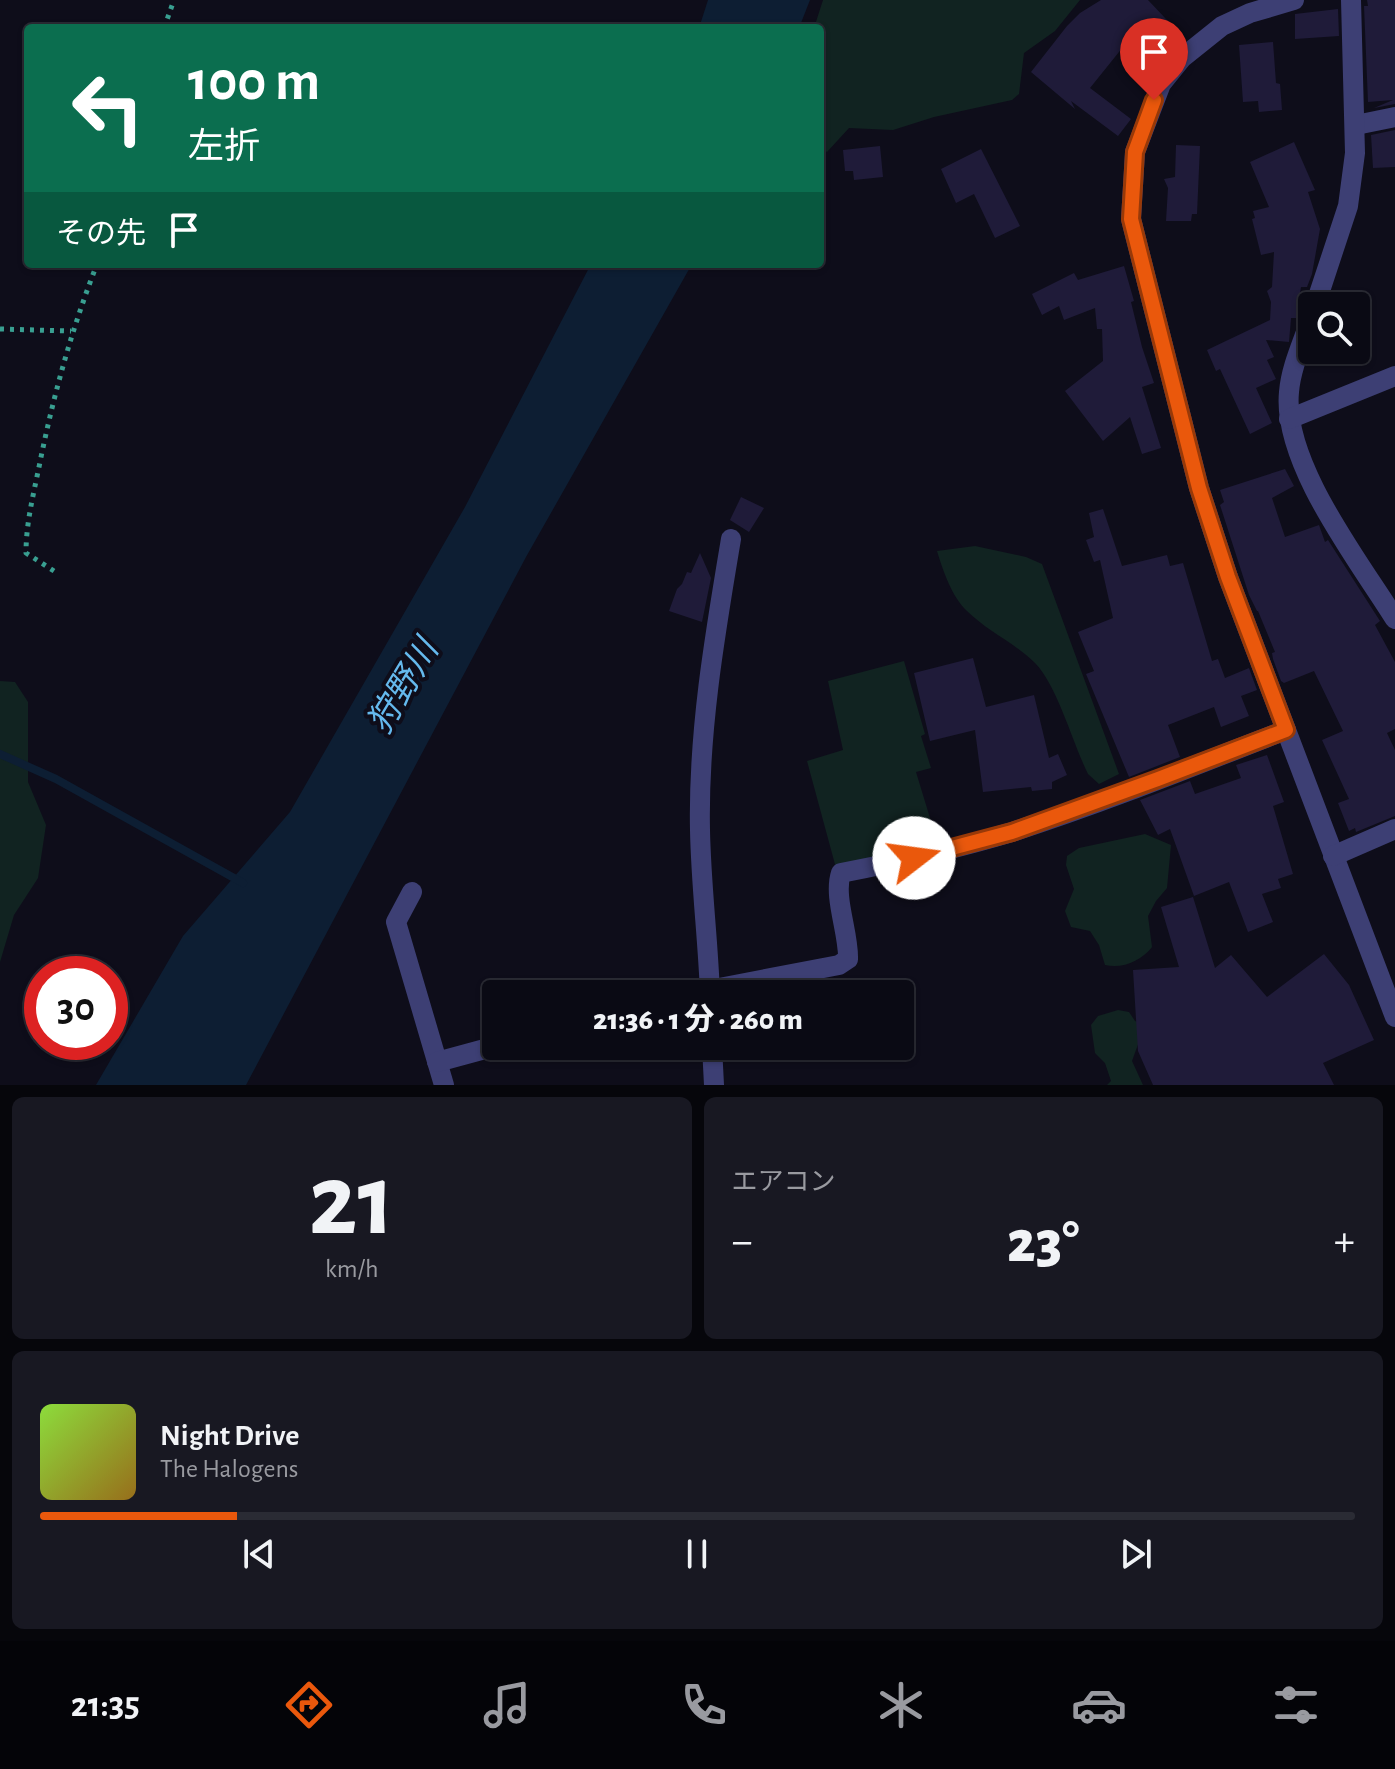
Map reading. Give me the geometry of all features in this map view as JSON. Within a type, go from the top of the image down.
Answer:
[{"type":"street","points":[[1294,0],[1250,13],[1222,26],[1182,58],[1161,84],[1135,152],[1131,207],[1134,234],[1199,488],[1228,577],[1395,1017]]},
{"type":"street","points":[[1320,292],[1348,206],[1356,125],[1351,0]]},
{"type":"street","points":[[1356,125],[1395,117]]},
{"type":"street","points":[[1298,357],[1289,393],[1289,419],[1301,461],[1322,503],[1395,619]]},
{"type":"street","points":[[1289,419],[1395,376]]},
{"type":"street","points":[[709,980],[700,829],[703,750],[718,615],[731,539]]},
{"type":"street","points":[[765,980],[839,965],[848,959],[848,940],[838,883],[841,873],[914,858],[1012,832],[1286,730]]},
{"type":"street","points":[[1333,856],[1395,829]]},
{"type":"street","points":[[412,892],[396,922],[444,1085]]},
{"type":"street","points":[[437,1062],[482,1050]]},
{"type":"street","points":[[713,1060],[714,1085]]},
{"type":"path","points":[[165,24],[174,0]]},
{"type":"path","points":[[54,571],[26,553],[26,531],[71,331],[95,268]]},
{"type":"path","points":[[0,329],[71,331]]},
{"type":"green space","points":[[823,0],[1080,0],[1055,31],[1024,53],[1019,94],[1012,100],[934,117],[893,130],[849,128],[827,152],[824,150],[824,24],[815,24]]},
{"type":"green space","points":[[975,546],[1026,557],[1042,564],[1119,774],[1099,784],[1088,774],[1043,673],[1027,656],[975,618],[957,599],[937,551]]},
{"type":"green space","points":[[904,661],[925,734],[921,736],[931,768],[916,772],[937,841],[836,868],[807,761],[843,750],[828,681]]},
{"type":"green space","points":[[0,681],[15,682],[28,702],[28,782],[46,825],[38,878],[14,915],[0,962]]},
{"type":"green space","points":[[1145,834],[1171,845],[1167,888],[1148,916],[1152,947],[1131,963],[1105,965],[1099,945],[1090,931],[1071,927],[1065,911],[1074,889],[1066,865],[1067,856],[1079,848]]},
{"type":"green space","points":[[1118,1010],[1129,1012],[1135,1021],[1145,1025],[1132,1061],[1143,1085],[1107,1085],[1111,1081],[1105,1063],[1095,1053],[1091,1025],[1098,1016]]},
{"type":"water","points":[[708,0],[810,0],[801,24],[700,24]]},
{"type":"water","name":"狩野川","points":[[589,268],[690,268],[526,557],[246,1085],[96,1085],[111,1060],[128,1060],[128,1030],[183,936],[290,812],[465,507]]},
{"type":"building","points":[[1101,0],[1148,0],[1182,36],[1150,65],[1127,42],[1090,88],[1131,119],[1118,136],[1071,101],[1075,109],[1031,72],[1067,26],[1080,13]]},
{"type":"building","points":[[1367,0],[1395,0],[1395,104],[1374,108],[1393,100],[1368,102],[1364,6],[1368,6]]},
{"type":"building","points":[[1338,9],[1339,36],[1295,39],[1295,14]]},
{"type":"building","points":[[1273,42],[1276,83],[1280,84],[1282,110],[1259,112],[1258,101],[1243,102],[1239,45]]},
{"type":"building","points":[[1395,130],[1395,167],[1373,168],[1371,135]]},
{"type":"building","points":[[1294,142],[1315,190],[1308,192],[1320,229],[1312,274],[1307,287],[1301,287],[1298,292],[1296,318],[1291,318],[1289,342],[1266,340],[1274,357],[1267,360],[1276,379],[1256,388],[1272,423],[1250,434],[1220,369],[1216,371],[1207,350],[1270,320],[1271,302],[1267,291],[1272,287],[1274,252],[1261,255],[1252,219],[1255,218],[1253,211],[1269,207],[1250,162]]},
{"type":"building","points":[[1176,145],[1200,146],[1197,214],[1192,214],[1191,221],[1166,221],[1168,188],[1164,179],[1175,177]]},
{"type":"building","points":[[880,146],[883,177],[854,180],[853,171],[845,171],[843,150]]},
{"type":"building","points":[[981,149],[1020,226],[995,238],[974,194],[956,203],[941,169]]},
{"type":"building","points":[[1124,266],[1142,347],[1154,383],[1142,387],[1161,448],[1142,454],[1130,417],[1103,441],[1065,391],[1103,361],[1102,329],[1097,329],[1095,308],[1064,320],[1059,306],[1042,315],[1032,294],[1074,273],[1078,280]]},
{"type":"building","points":[[1285,469],[1294,486],[1272,498],[1285,537],[1319,525],[1325,542],[1328,540],[1380,621],[1375,625],[1395,662],[1395,729],[1387,733],[1395,750],[1395,816],[1356,832],[1355,828],[1349,831],[1338,803],[1349,799],[1322,740],[1343,731],[1314,671],[1284,683],[1281,681],[1273,659],[1272,653],[1275,652],[1249,595],[1220,505],[1224,502],[1220,490]]},
{"type":"building","points":[[741,497],[764,508],[749,532],[730,520]]},
{"type":"building","points":[[1103,509],[1122,566],[1167,555],[1170,566],[1183,563],[1212,661],[1218,659],[1225,678],[1249,668],[1257,690],[1241,696],[1249,716],[1221,727],[1214,707],[1168,725],[1180,757],[1129,777],[1086,674],[1094,671],[1078,632],[1113,618],[1100,560],[1094,562],[1086,540],[1094,537],[1089,513]]},
{"type":"building","points":[[700,553],[711,578],[702,622],[669,611],[677,589],[687,572],[691,573]]},
{"type":"building","points":[[973,658],[986,707],[1034,695],[1049,758],[1058,754],[1067,775],[1052,782],[1052,789],[1032,791],[1031,787],[983,792],[975,730],[930,741],[914,673]]},
{"type":"building","points":[[1267,755],[1284,802],[1273,806],[1293,874],[1278,879],[1281,888],[1262,894],[1273,922],[1248,932],[1229,882],[1194,896],[1170,829],[1158,835],[1140,800],[1190,781],[1195,794],[1241,778],[1236,765]]},
{"type":"building","points":[[1193,897],[1215,968],[1231,955],[1267,997],[1324,954],[1349,985],[1374,1040],[1323,1063],[1334,1085],[1153,1085],[1138,1051],[1133,970],[1179,967],[1161,907]]},
{"type":"waterway","points":[[0,754],[56,779],[243,883]]},
{"type":"route","points":[[914,858],[1012,832],[1286,730],[1228,577],[1199,488],[1131,219],[1135,152],[1154,100]]}]
